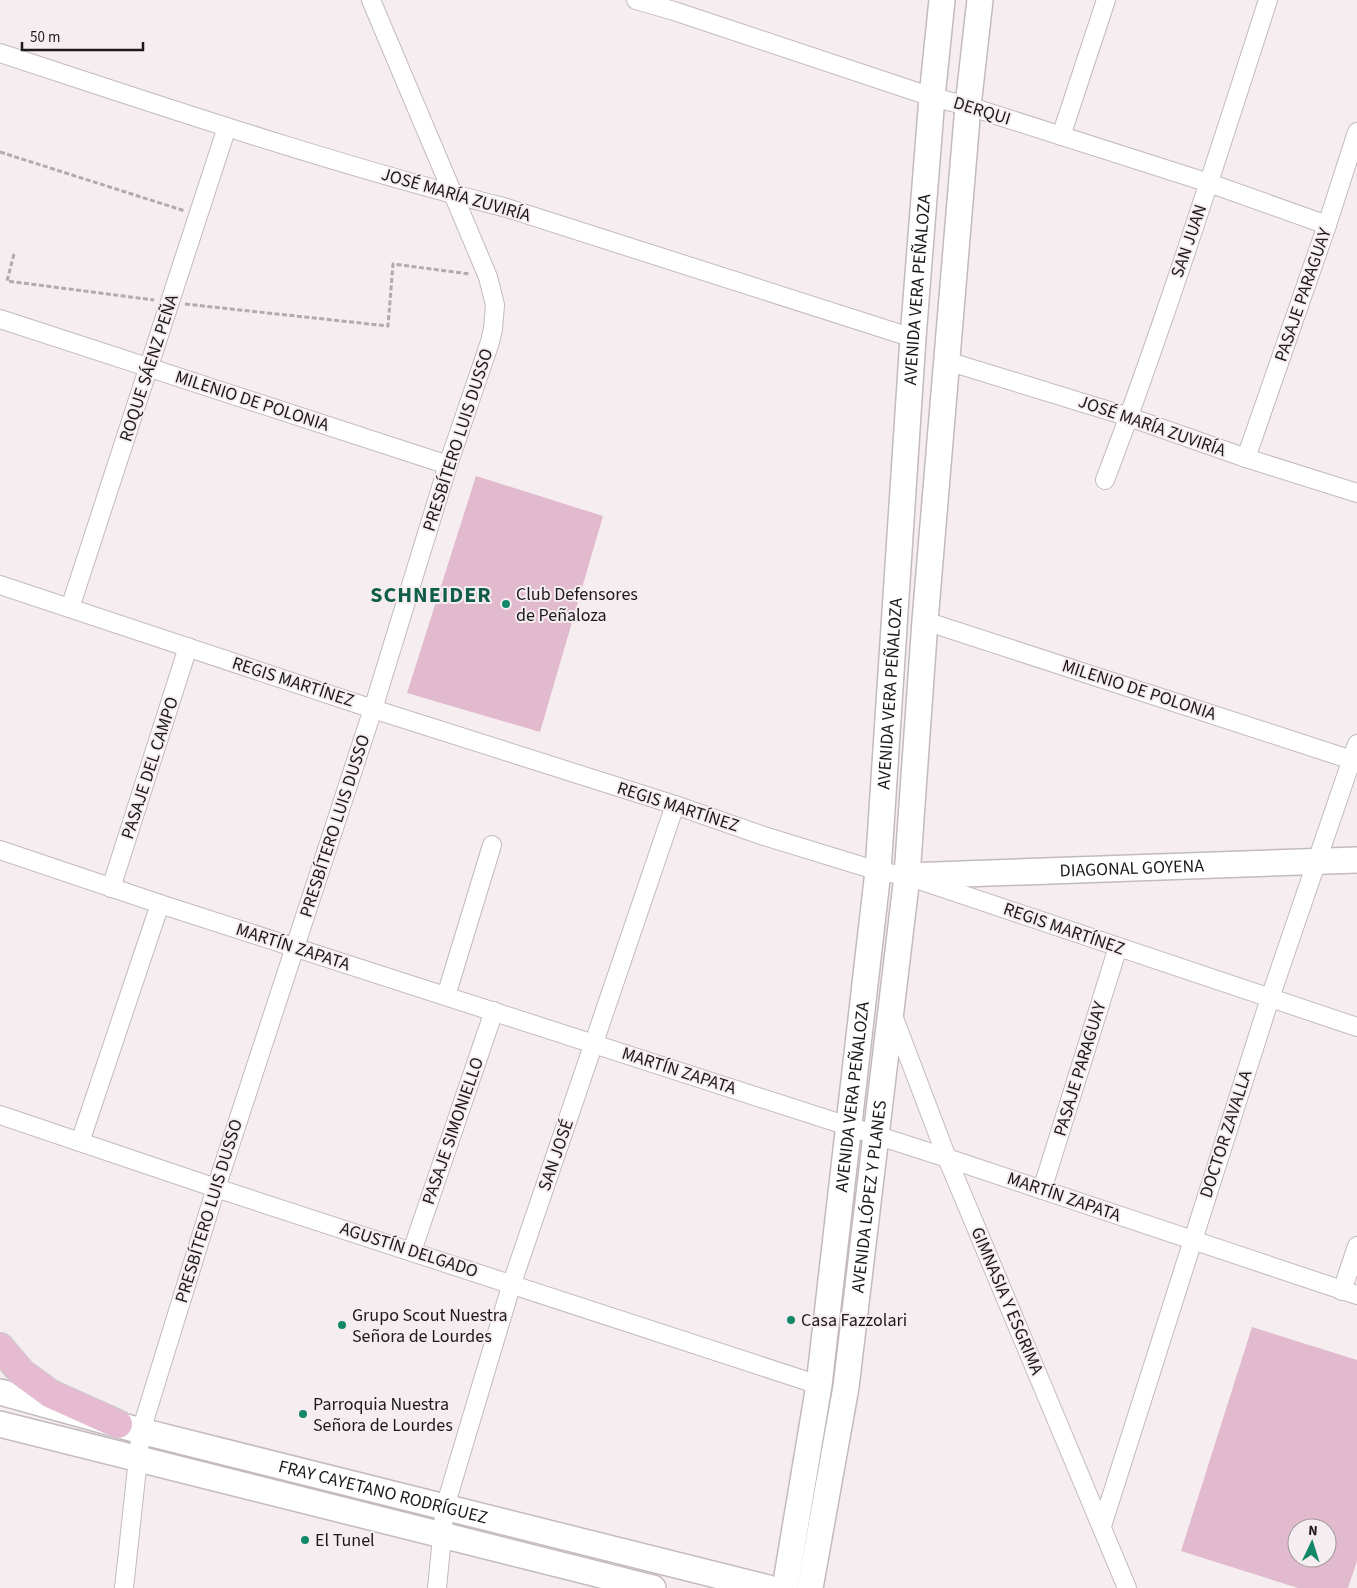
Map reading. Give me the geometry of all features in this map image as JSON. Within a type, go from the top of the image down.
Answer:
[{"type":"main road","name":"AVENIDA VERA PEÑALOZA","points":[[819,1384],[878,871],[913,338],[932,97],[942,0]]},
{"type":"main road","name":"AVENIDA VERA PEÑALOZA","points":[[892,1012],[907,876],[925,621],[968,106],[980,0]]},
{"type":"main road","name":"DIAGONAL GOYENA","points":[[907,876],[1357,860]]},
{"type":"main road","name":"AVENIDA LÓPEZ Y PLANES","points":[[810,1588],[846,1387],[892,1012]]},
{"type":"main road","points":[[0,1348],[21,1372],[50,1394],[130,1427]]},
{"type":"main road","points":[[784,1588],[819,1384]]},
{"type":"main road","name":"FRAY CAYETANO RODRÍGUEZ","points":[[0,1392],[130,1427],[768,1588]]},
{"type":"main road","name":"FRAY CAYETANO RODRÍGUEZ","points":[[0,1424],[652,1588]]},
{"type":"street","name":"PRESBÍTERO LUIS DUSSO","points":[[124,1588],[138,1458],[130,1427],[216,1188],[373,709],[448,465],[493,329],[495,305],[488,277],[371,0]]},
{"type":"street","name":"DERQUI","points":[[636,0],[676,5],[932,97],[968,106],[1208,183],[1327,225]]},
{"type":"street","points":[[1061,136],[1106,0]]},
{"type":"street","name":"SAN JUAN","points":[[1105,480],[1129,417],[1268,0]]},
{"type":"street","name":"JOSÉ MARÍA ZUVIRÍA","points":[[0,53],[227,127],[453,195],[507,208],[913,338]]},
{"type":"street","name":"ROQUE SÁENZ PEÑA","points":[[70,608],[200,215],[227,127]]},
{"type":"street","name":"PASAJE PARAGUAY","points":[[1246,458],[1327,225],[1357,132]]},
{"type":"street","name":"MILENIO DE POLONIA","points":[[0,319],[448,465]]},
{"type":"street","name":"JOSÉ MARÍA ZUVIRÍA","points":[[947,360],[1129,417],[1246,458],[1357,493]]},
{"type":"street","name":"REGIS MARTÍNEZ","points":[[0,585],[373,709],[675,805],[764,836],[878,871],[907,876],[1357,1026]]},
{"type":"street","name":"MILENIO DE POLONIA","points":[[925,621],[1355,752]]},
{"type":"street","name":"PASAJE DEL CAMPO","points":[[111,888],[188,647]]},
{"type":"street","name":"DOCTOR ZAVALLA","points":[[1102,1526],[1191,1240],[1270,998],[1355,752]]},
{"type":"street","name":"SAN JOSÉ","points":[[437,1588],[445,1507],[512,1283],[675,805]]},
{"type":"street","points":[[446,996],[492,845]]},
{"type":"street","name":"MARTÍN ZAPATA","points":[[0,850],[295,948],[877,1135],[1350,1293]]},
{"type":"street","points":[[80,1142],[160,904]]},
{"type":"street","name":"PASAJE PARAGUAY","points":[[1042,1190],[1118,947]]},
{"type":"street","name":"PASAJE SIMONIELLO","points":[[412,1251],[494,1011]]},
{"type":"street","name":"GIMNASIA Y ESGRIMA","points":[[892,1012],[947,1158],[1127,1588]]},
{"type":"street","name":"AGUSTÍN DELGADO","points":[[0,1115],[216,1188],[819,1384]]},
{"type":"street","points":[[1350,1293],[1357,1246]]},
{"type":"path","points":[[0,152],[200,215]]},
{"type":"path","points":[[14,254],[7,281],[171,302],[388,326],[393,264],[488,277]]},
{"type":"shaded area","name":"Club Defensores de Peñaloza","points":[[476,476],[603,516],[540,732],[407,693]]},
{"type":"shaded area","points":[[1252,1327],[1357,1360],[1357,1561],[1348,1588],[1298,1588],[1181,1551]]},
{"type":"place","name":"Club Defensores de Peñaloza","points":[[506,604]]},
{"type":"place","name":"Casa Fazzolari","points":[[791,1320]]},
{"type":"place","name":"Grupo Scout Nuestra Señora de Lourdes","points":[[342,1325]]},
{"type":"place","name":"Parroquia Nuestra Señora de Lourdes","points":[[303,1414]]},
{"type":"place","name":"El Tunel","points":[[305,1540]]},
{"type":"district","name":"SCHNEIDER","points":[[431,595]]}]
